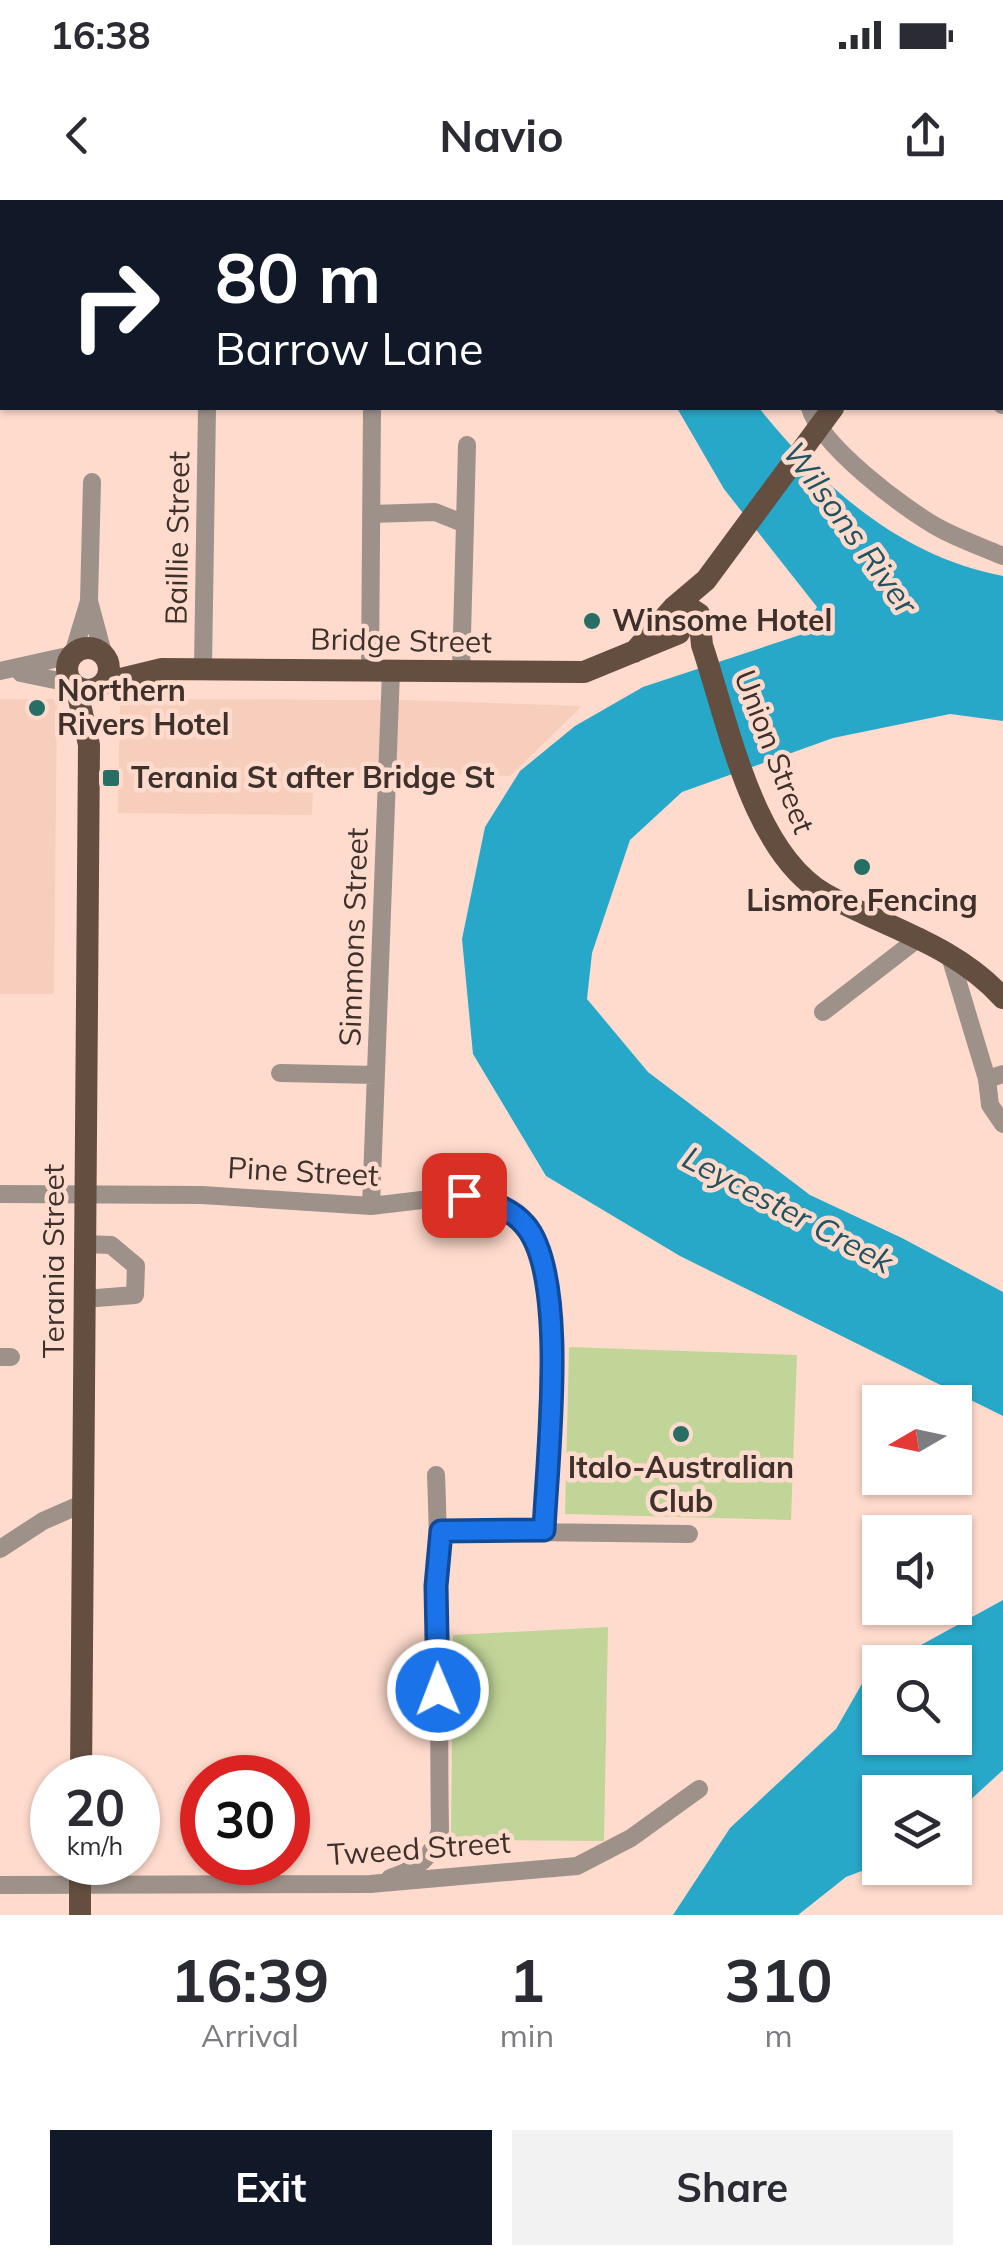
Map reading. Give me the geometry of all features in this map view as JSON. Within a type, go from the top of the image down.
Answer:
[{"type":"main road","points":[[688,623],[706,580],[832,410]]},
{"type":"main road","name":"Bridge Street","points":[[104,683],[162,669],[204,668],[584,672],[634,652],[688,623]]},
{"type":"main road","name":"Union Street","points":[[688,623],[764,827],[784,859],[824,893],[920,937],[999,988]]},
{"type":"main road","points":[[86,648],[103,654],[109,669],[104,683],[89,690],[75,685],[68,670],[73,655],[86,648]]},
{"type":"main road","name":"Bridge Street","points":[[103,654],[162,669]]},
{"type":"main road","name":"Terania Street","points":[[80,1755],[89,745],[104,683]]},
{"type":"main road","name":"Terania Street","points":[[75,685],[89,745]]},
{"type":"main road","points":[[80,1885],[80,1915]]},
{"type":"street","name":"Baillie Street","points":[[204,668],[207,410]]},
{"type":"street","name":"Simmons Street","points":[[371,1206],[380,671],[371,514],[372,410]]},
{"type":"street","points":[[811,410],[835,444],[938,528],[1003,556]]},
{"type":"street","points":[[461,671],[467,445]]},
{"type":"street","points":[[5,671],[73,655],[88,601],[92,482]]},
{"type":"street","points":[[371,514],[435,512],[465,524]]},
{"type":"street","points":[[88,601],[103,654]]},
{"type":"street","points":[[5,671],[75,685]]},
{"type":"street","points":[[823,1012],[920,937]]},
{"type":"street","points":[[949,953],[995,1076],[990,1105],[1003,1124]]},
{"type":"street","points":[[280,1073],[376,1075]]},
{"type":"street","name":"Pine Street","points":[[0,1194],[202,1195],[371,1206],[464,1195],[511,1212],[539,1247],[551,1300],[544,1530]]},
{"type":"street","points":[[84,1244],[111,1245],[136,1266],[135,1295],[84,1299]]},
{"type":"street","points":[[370,1884],[422,1863],[435,1848],[440,1830],[436,1586],[441,1531],[436,1475]]},
{"type":"street","points":[[0,1548],[44,1521],[84,1515]]},
{"type":"street","points":[[441,1531],[689,1534]]},
{"type":"street","name":"Tweed Street","points":[[160,1877],[370,1884],[577,1866],[631,1838],[699,1788]]},
{"type":"street","name":"Tweed Street","points":[[0,1886],[30,1882]]},
{"type":"shaded area","points":[[0,699],[57,699],[54,994],[0,994]]},
{"type":"shaded area","points":[[120,699],[402,700],[582,706],[510,776],[398,773],[375,778],[313,779],[312,815],[118,813]]},
{"type":"green space","name":"Italo-Australian Club","points":[[569,1347],[797,1355],[791,1520],[565,1514]]},
{"type":"green space","points":[[608,1627],[604,1841],[451,1840],[453,1635]]},
{"type":"water","points":[[678,410],[761,410],[810,465],[866,514],[930,552],[1003,576],[1003,721],[950,714],[833,738],[682,792],[630,840],[592,953],[587,999],[648,1072],[810,1195],[1003,1292],[1003,1416],[972,1401],[972,1385],[940,1385],[680,1256],[546,1176],[473,1054],[462,939],[485,827],[520,771],[575,726],[643,687],[800,635],[817,607],[724,489]]},
{"type":"water","points":[[1003,1600],[1003,1770],[972,1798],[972,1775],[862,1775],[862,1871],[846,1877],[798,1915],[673,1915],[730,1828],[836,1729],[862,1684],[862,1755],[972,1755],[972,1645],[921,1645],[957,1625],[972,1625],[972,1617]]},
{"type":"place","name":"Winsome Hotel","points":[[592,621]]},
{"type":"place","name":"Northern Rivers Hotel","points":[[37,708]]},
{"type":"place","name":"Terania St after Bridge St","points":[[111,778]]},
{"type":"place","name":"Lismore Fencing","points":[[862,867]]},
{"type":"place","name":"Italo-Australian Club","points":[[681,1434]]},
{"type":"route","points":[[438,1690],[436,1586],[441,1531],[544,1530],[551,1300],[548,1274],[539,1247],[526,1226],[511,1212],[464,1195]]},
{"type":"water label","name":"Wilsons River","points":[[850,528]]},
{"type":"water label","name":"Leycester Creek","points":[[788,1210]]}]
